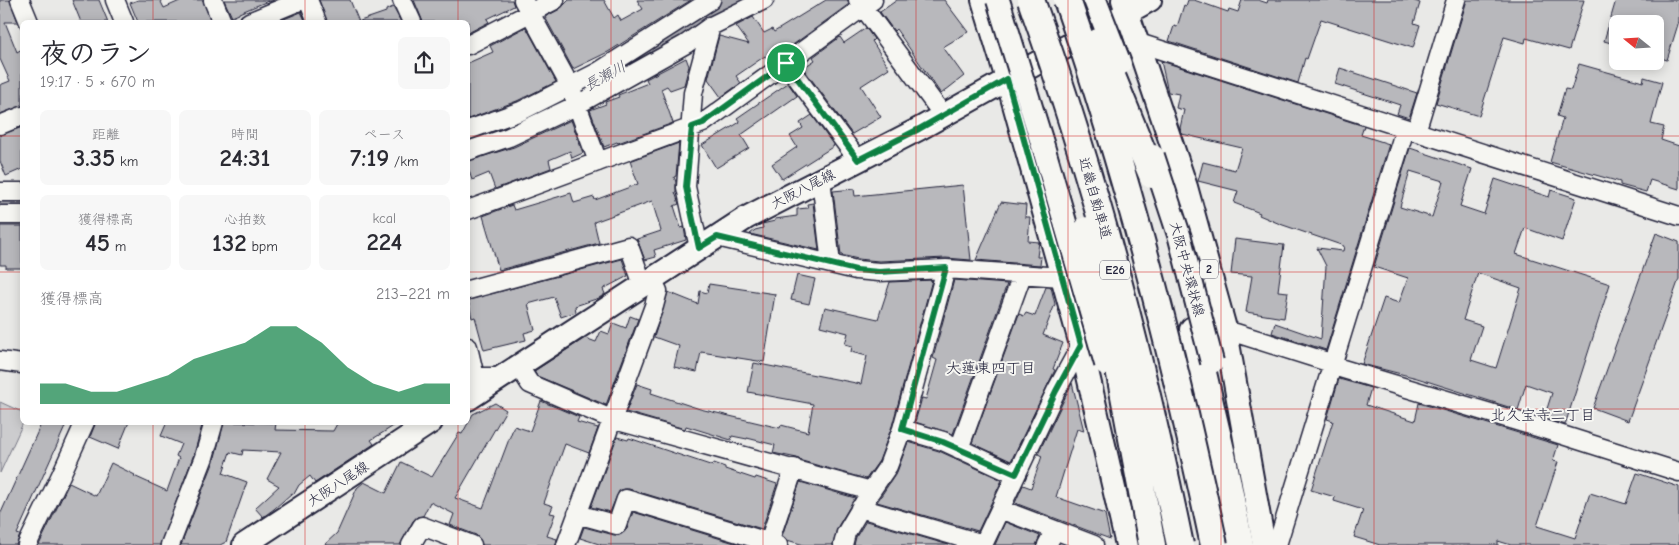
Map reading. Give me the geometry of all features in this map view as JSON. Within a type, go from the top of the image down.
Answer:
[{"type":"highway","name":"E26","points":[[1067,0],[1090,65],[1132,203],[1184,404],[1214,545]]},
{"type":"highway","points":[[1081,0],[1152,175],[1195,338],[1223,459],[1240,545]]},
{"type":"highway","points":[[1035,10],[1116,353],[1152,545]]},
{"type":"highway","name":"近畿自動車道","points":[[1035,10],[1072,120],[1104,228],[1142,373],[1180,545]]},
{"type":"main road","points":[[983,0],[1007,79],[1081,345],[1127,545]]},
{"type":"main road","points":[[998,0],[1043,146],[1106,364],[1142,545]]},
{"type":"main road","name":"大阪中央環状線","points":[[1095,0],[1144,125],[1180,238],[1256,545]]},
{"type":"main road","name":"大阪八尾線","points":[[470,398],[746,218],[943,115],[1007,79],[1126,6],[1150,0]]},
{"type":"main road","name":"2","points":[[1126,6],[1186,186],[1226,332],[1264,545]]},
{"type":"main road","name":"大阪八尾線","points":[[244,545],[427,425]]},
{"type":"street","points":[[20,0],[28,20]]},
{"type":"street","points":[[114,0],[123,20]]},
{"type":"street","points":[[213,0],[221,20]]},
{"type":"street","points":[[254,20],[302,0]]},
{"type":"street","points":[[308,0],[316,20]]},
{"type":"street","points":[[402,0],[411,20]]},
{"type":"street","points":[[470,44],[527,6],[555,0]]},
{"type":"street","points":[[470,129],[521,111],[598,72],[711,0]]},
{"type":"street","points":[[470,150],[509,137],[577,104],[686,44],[711,26],[764,0]]},
{"type":"street","points":[[1277,545],[1334,365],[1404,129],[1456,0]]},
{"type":"street","points":[[470,209],[703,123],[786,63],[864,2],[943,115]]},
{"type":"street","points":[[527,6],[570,86],[598,162]]},
{"type":"street","points":[[711,26],[693,92],[692,127],[686,187],[708,243],[856,270],[879,272],[946,268],[1062,277]]},
{"type":"street","points":[[1139,43],[1679,216]]},
{"type":"street","points":[[786,63],[858,160]]},
{"type":"street","points":[[0,125],[20,117]]},
{"type":"street","points":[[821,179],[831,264]]},
{"type":"street","points":[[1,189],[20,192]]},
{"type":"street","points":[[0,215],[20,215]]},
{"type":"street","points":[[470,289],[630,246],[648,282],[658,291],[577,514],[569,544]]},
{"type":"street","points":[[843,545],[846,532],[888,466],[902,429],[946,268]]},
{"type":"street","points":[[959,449],[1022,275]]},
{"type":"street","points":[[1226,332],[1236,333],[1679,472]]},
{"type":"street","points":[[860,508],[983,544],[1056,391],[1081,345]]},
{"type":"street","points":[[0,361],[20,364]]},
{"type":"street","points":[[471,378],[510,372],[530,384],[612,419],[770,464],[794,468],[871,491]]},
{"type":"street","points":[[27,545],[84,425]]},
{"type":"street","points":[[170,545],[204,457],[213,425]]},
{"type":"street","points":[[902,429],[943,442],[1016,474]]},
{"type":"street","points":[[577,514],[617,525],[626,499],[774,544],[794,468]]},
{"type":"street","points":[[1000,509],[1051,538],[1094,545]]},
{"type":"street","points":[[411,545],[422,526],[472,545]]},
{"type":"shaded area","points":[[0,402],[20,411],[20,425],[22,425],[0,473]]},
{"type":"building","points":[[0,0],[10,0],[18,22],[5,22],[17,52],[20,50],[20,107],[0,114],[0,85],[10,81],[0,59]]},
{"type":"building","points":[[72,0],[99,0],[107,20],[80,20]]},
{"type":"building","points":[[138,0],[160,0],[164,8],[182,0],[203,0],[210,20],[137,20],[130,3]]},
{"type":"building","points":[[224,0],[274,0],[232,17]]},
{"type":"building","points":[[319,0],[350,0],[358,20],[326,20]]},
{"type":"building","points":[[414,0],[512,0],[514,6],[487,19],[489,22],[470,32],[470,20],[422,20]]},
{"type":"building","points":[[569,0],[604,0],[614,18],[618,15],[621,21],[643,9],[637,0],[691,0],[608,52],[573,69],[545,17],[560,9]]},
{"type":"building","points":[[826,0],[848,0],[849,4],[779,55],[768,61],[765,56],[736,76],[741,83],[721,97],[708,79],[719,36],[749,44],[736,26],[753,17],[764,33],[772,29],[774,32]]},
{"type":"building","points":[[897,0],[944,0],[968,32],[943,47],[964,76],[941,94],[896,29],[894,31],[880,12]]},
{"type":"building","points":[[1188,0],[1194,0],[1228,12],[1229,9],[1238,12],[1242,0],[1258,0],[1267,3],[1268,0],[1412,0],[1420,3],[1414,23],[1420,25],[1413,48],[1321,19],[1307,59],[1305,58],[1298,83],[1169,41],[1174,26],[1177,27],[1184,5],[1186,6]]},
{"type":"building","points":[[1467,0],[1584,0],[1569,50],[1526,38],[1525,43],[1504,37],[1479,116],[1436,103]]},
{"type":"building","points":[[1616,0],[1679,0],[1679,21],[1667,60],[1664,59],[1664,15],[1612,15]]},
{"type":"building","points":[[393,7],[400,20],[363,20],[386,12],[386,10]]},
{"type":"building","points":[[301,12],[305,20],[282,20]]},
{"type":"building","points":[[1609,24],[1609,42],[1604,41]]},
{"type":"building","points":[[526,27],[556,82],[517,101],[470,118],[470,62],[493,52],[490,46]]},
{"type":"building","points":[[866,28],[889,68],[861,86],[881,117],[852,134],[803,68],[815,60],[813,57],[840,37],[844,43]]},
{"type":"building","points":[[686,58],[689,66],[684,85],[670,90],[667,86],[661,89],[673,123],[604,147],[590,110],[606,104],[605,102],[619,97],[618,95],[648,83],[646,79]]},
{"type":"building","points":[[1161,61],[1364,126],[1361,135],[1389,144],[1326,350],[1272,333],[1275,323],[1321,339],[1326,266],[1317,248],[1343,251],[1344,246],[1280,224],[1259,215],[1260,213],[1234,203],[1238,191],[1198,181],[1203,162],[1235,170],[1242,148],[1182,134],[1180,128],[1184,110],[1176,108],[1179,94],[1168,92]]},
{"type":"building","points":[[1579,64],[1643,82],[1644,77],[1662,82],[1651,124],[1664,127],[1661,140],[1679,146],[1679,189],[1650,180],[1646,192],[1620,185],[1620,182],[1550,162],[1563,118],[1557,116],[1565,89],[1571,90]]},
{"type":"building","points":[[1340,68],[1417,93],[1409,118],[1397,114],[1400,105],[1335,84]]},
{"type":"building","points":[[788,83],[797,96],[741,135],[749,148],[716,168],[702,145],[740,122],[737,118]]},
{"type":"building","points":[[812,115],[834,146],[782,179],[772,164],[797,147],[790,136],[803,128],[800,123]]},
{"type":"building","points":[[571,120],[583,153],[572,158],[570,151],[549,160],[551,168],[495,189],[489,173],[472,180],[470,160],[514,147]]},
{"type":"building","points":[[20,128],[20,170],[6,176],[0,161],[0,135]]},
{"type":"building","points":[[679,143],[676,176],[674,177],[676,182],[675,192],[679,204],[674,206],[681,228],[684,227],[686,240],[654,250],[656,257],[645,260],[637,239],[661,231],[652,201],[594,222],[599,243],[499,270],[483,216],[512,205],[514,210],[571,193],[574,203],[594,197],[595,200],[638,184],[630,161]]},
{"type":"building","points":[[1410,148],[1472,169],[1460,206],[1484,214],[1495,179],[1549,197],[1551,190],[1576,198],[1562,241],[1525,228],[1516,254],[1610,284],[1565,425],[1544,418],[1552,393],[1526,384],[1518,410],[1417,378],[1362,364],[1384,298],[1399,303],[1408,278],[1374,267]],"holes":[[[1410,171],[1443,181],[1432,217],[1400,207]],[[1478,273],[1521,288],[1496,368],[1471,360],[1482,326],[1463,320]]]},
{"type":"building","points":[[963,185],[971,260],[946,258],[879,261],[841,255],[833,191],[854,189],[855,196]]},
{"type":"building","points":[[1001,202],[1026,205],[1025,217],[1030,217],[1028,241],[1039,242],[1037,257],[1041,257],[1040,265],[976,260]]},
{"type":"building","points":[[813,203],[819,250],[750,234],[755,230],[763,228],[762,224],[775,221],[775,219],[797,216],[797,209],[808,208],[807,204]]},
{"type":"building","points":[[0,226],[20,226],[20,268],[6,268],[6,265],[0,265]]},
{"type":"building","points":[[1656,233],[1679,242],[1679,279],[1628,421],[1593,408]]},
{"type":"building","points":[[1235,239],[1284,245],[1278,291],[1288,292],[1284,318],[1246,312],[1252,276],[1231,274]]},
{"type":"building","points":[[622,259],[628,276],[603,289],[605,294],[599,298],[575,306],[576,312],[561,317],[554,297],[528,304],[535,330],[524,333],[526,340],[484,350],[475,317],[472,318],[470,299]]},
{"type":"building","points":[[797,275],[815,279],[809,304],[791,300]]},
{"type":"building","points":[[932,280],[892,426],[879,461],[866,479],[797,458],[773,453],[775,445],[732,436],[731,440],[686,426],[685,429],[626,412],[637,384],[652,389],[651,393],[700,409],[780,428],[781,425],[808,432],[813,404],[748,392],[754,363],[861,384],[867,356],[851,352],[852,346],[845,344],[848,333],[820,326],[825,307],[878,319],[890,282]]},
{"type":"building","points":[[954,280],[1007,284],[953,434],[915,422],[922,398],[926,399],[937,360],[933,358]]},
{"type":"building","points":[[709,284],[775,294],[764,362],[701,352],[697,372],[674,367],[679,346],[654,337],[668,292],[698,304],[700,291],[707,293]]},
{"type":"building","points":[[1046,287],[1051,287],[1055,304],[1043,335],[1063,343],[1053,369],[1055,370],[1011,461],[972,443],[1019,314],[1024,316],[1026,313],[1035,316]]},
{"type":"building","points":[[630,316],[638,319],[606,405],[537,376],[534,371],[585,338],[596,342],[601,331],[609,334],[613,323],[626,328]]},
{"type":"building","points":[[1339,379],[1371,388],[1366,405],[1415,421],[1419,403],[1558,445],[1553,461],[1558,462],[1537,526],[1575,538],[1590,493],[1626,504],[1637,473],[1679,487],[1679,545],[1511,545],[1498,541],[1498,545],[1380,545],[1354,537],[1363,510],[1334,501],[1335,497],[1311,490],[1333,421],[1327,419]]},
{"type":"building","points":[[1072,383],[1084,431],[1077,429],[1056,497],[1105,514],[1110,539],[1015,503],[1023,485],[1031,488],[1042,456],[1038,454]]},
{"type":"building","points":[[541,401],[579,417],[577,422],[598,428],[589,453],[565,444],[544,503],[553,506],[550,513],[555,514],[547,536],[557,539],[556,545],[482,545],[476,535],[450,525],[454,514],[430,502],[423,516],[417,517],[413,521],[400,545],[324,545],[337,533],[357,488],[364,482],[386,493],[401,462],[432,477],[459,433],[462,434],[467,425],[470,425],[473,414],[495,403],[506,410],[455,498],[483,508],[514,426],[530,431]]},
{"type":"building","points":[[41,425],[61,425],[65,427],[17,534],[20,535],[16,545],[0,545],[0,515]]},
{"type":"building","points":[[95,425],[128,425],[118,449],[90,437]]},
{"type":"building","points":[[166,425],[202,425],[194,454],[160,545],[39,545],[69,483],[96,496],[111,463],[167,491],[179,458],[176,456],[181,444],[161,436]]},
{"type":"building","points":[[223,425],[276,425],[275,430],[333,431],[336,425],[395,425],[371,440],[374,444],[315,483],[310,476],[299,485],[294,494],[292,493],[263,517],[255,508],[279,486],[267,479],[281,452],[243,450],[242,455],[230,452],[223,473],[247,482],[226,542],[220,545],[181,545],[214,461]]},
{"type":"building","points":[[617,437],[628,440],[629,438],[713,466],[714,463],[725,467],[725,469],[755,479],[756,477],[777,484],[762,529],[629,489],[619,491],[610,512],[591,507]]},
{"type":"building","points":[[908,442],[939,451],[1002,480],[978,531],[877,502],[897,472]]},
{"type":"building","points":[[800,482],[855,498],[837,528],[833,545],[804,545],[787,540],[782,536]]},
{"type":"building","points":[[633,512],[741,545],[602,545],[580,538],[584,527],[620,535],[627,529]]},
{"type":"building","points":[[866,521],[949,545],[854,545],[856,537]]},
{"type":"building","points":[[1005,522],[1040,536],[1036,545],[995,545]]},
{"type":"waterway","name":"長瀬川","points":[[594,84],[735,0]]},
{"type":"waterway","name":"長瀬川","points":[[470,138],[503,127],[536,111]]},
{"type":"waterway","name":"長瀬川","points":[[0,203],[20,202]]},
{"type":"district","name":"大蓮東四丁目","points":[[991,368]]},
{"type":"district","name":"北久宝寺二丁目","points":[[1543,415]]},
{"type":"route","points":[[786,63],[858,160],[919,129],[1007,79],[1081,345],[1056,391],[1016,474],[943,442],[902,429],[946,268],[879,272],[856,270],[717,237],[699,248],[686,187],[692,127],[703,123],[786,63]]}]
